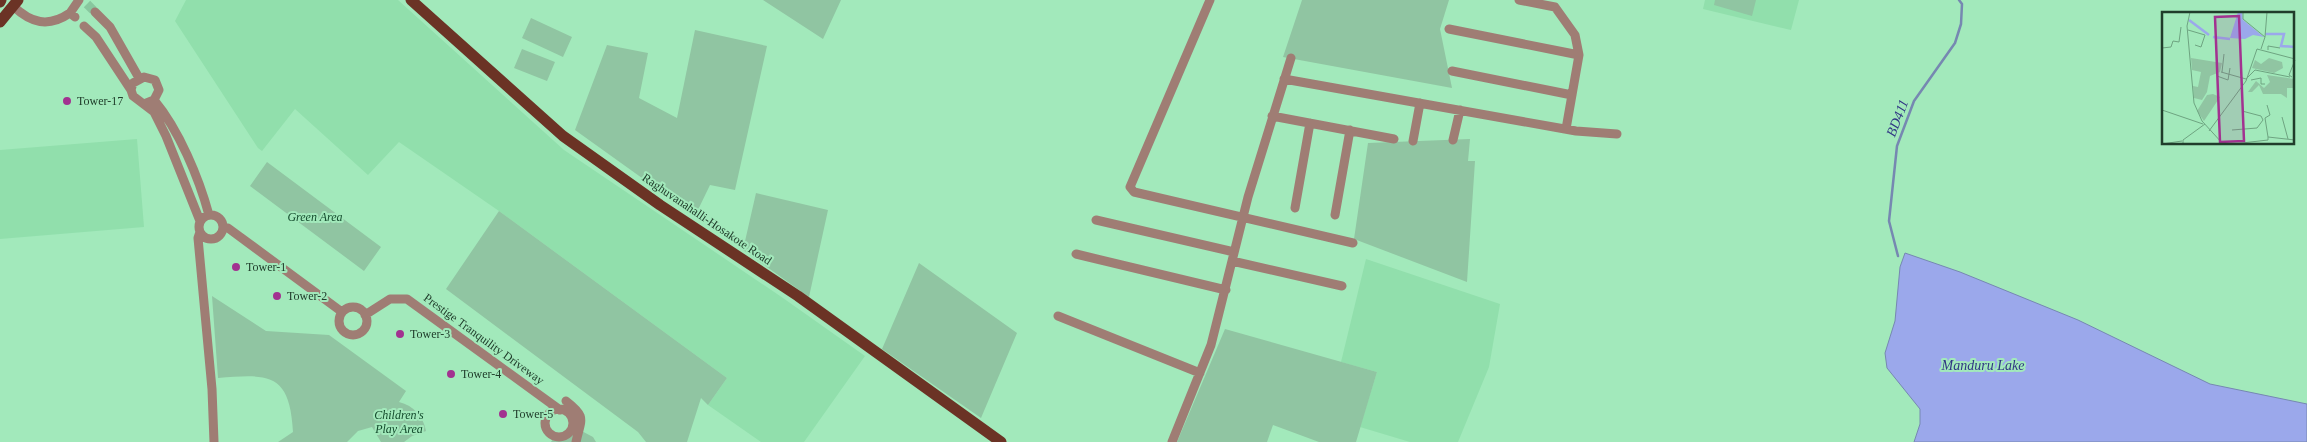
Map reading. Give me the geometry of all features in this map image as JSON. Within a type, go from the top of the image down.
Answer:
[{"type":"main road","name":"Raghuvanahalli-Hosakote Road","points":[[411,0],[563,136],[660,205],[798,296],[1001,442]]},
{"type":"main road","points":[[0,22],[15,3]]},
{"type":"street","points":[[1210,0],[1130,188],[1134,192],[1352,243]]},
{"type":"street","points":[[1519,0],[1556,6],[1575,35],[1579,55],[1566,129]]},
{"type":"street","points":[[15,3],[25,17],[38,22],[61,19],[73,15],[83,1]]},
{"type":"street","points":[[95,12],[110,27],[139,78]]},
{"type":"street","points":[[84,26],[96,37],[137,102],[144,104],[154,112],[166,136],[200,221],[198,238],[212,389],[214,442]]},
{"type":"street","points":[[1448,28],[1579,55]]},
{"type":"street","points":[[1172,442],[1211,346],[1243,218],[1290,58]]},
{"type":"street","points":[[1452,71],[1572,95]]},
{"type":"street","points":[[131,90],[139,78],[150,77],[158,85],[158,96],[144,104]]},
{"type":"street","points":[[1284,79],[1566,129],[1617,134]]},
{"type":"street","points":[[154,100],[165,113],[192,167],[209,215]]},
{"type":"street","points":[[1413,140],[1420,103]]},
{"type":"street","points":[[1453,140],[1460,110]]},
{"type":"street","points":[[1272,116],[1394,138]]},
{"type":"street","points":[[1295,208],[1310,123]]},
{"type":"street","points":[[1335,215],[1350,130]]},
{"type":"street","points":[[200,221],[209,215],[220,218],[224,228],[220,236],[213,240],[205,238],[200,232]]},
{"type":"street","points":[[1096,220],[1342,286]]},
{"type":"street","points":[[224,228],[228,228],[342,312]]},
{"type":"street","points":[[1076,254],[1226,290]]},
{"type":"street","name":"Prestige Tranquility Driveway","points":[[365,315],[390,299],[407,299],[560,410],[569,413],[573,421],[571,430],[560,440],[551,434],[546,426],[546,421],[552,412],[560,410]]},
{"type":"street","points":[[348,308],[356,308],[365,315],[366,324],[362,332],[349,335],[339,326],[342,312],[348,308]]},
{"type":"street","points":[[1058,316],[1200,373]]},
{"type":"street","points":[[566,401],[578,410],[581,416],[576,442]]},
{"type":"shaded area","points":[[186,0],[398,0],[564,150],[783,298],[865,356],[804,442],[761,442],[708,405],[727,378],[499,211],[399,142],[368,175],[295,109],[262,151],[258,148],[175,21]]},
{"type":"shaded area","points":[[1705,0],[1799,0],[1791,30],[1703,9]]},
{"type":"shaded area","points":[[137,139],[144,227],[0,239],[0,150]]},
{"type":"shaded area","points":[[1366,259],[1500,304],[1489,367],[1458,442],[1410,442],[1360,427],[1377,372],[1341,362]]},
{"type":"green space","points":[[763,0],[841,0],[823,39]]},
{"type":"green space","points":[[1302,0],[1449,0],[1440,29],[1452,88],[1283,57]]},
{"type":"green space","points":[[1715,0],[1756,0],[1752,16],[1714,5]]},
{"type":"green space","points":[[531,18],[572,37],[563,57],[522,38]]},
{"type":"green space","points":[[695,30],[767,46],[735,190],[710,185],[695,216],[575,130],[607,45],[648,53],[639,98],[677,118]]},
{"type":"green space","points":[[522,49],[555,62],[547,81],[514,68]]},
{"type":"green space","points":[[1470,139],[1468,161],[1475,161],[1467,282],[1354,239],[1368,143]]},
{"type":"green space","name":"Green Area","points":[[267,162],[381,247],[364,271],[250,186]]},
{"type":"green space","points":[[756,193],[828,210],[809,297],[743,250]]},
{"type":"green space","points":[[499,211],[727,378],[708,405],[701,398],[687,442],[646,442],[638,432],[446,289]]},
{"type":"green space","points":[[919,263],[1017,333],[981,418],[882,349]]},
{"type":"green space","name":"Children's Play Area","points":[[212,296],[266,331],[329,335],[406,391],[399,402],[417,412],[423,421],[426,431],[412,436],[404,442],[381,442],[372,427],[358,431],[347,442],[278,442],[293,432],[291,412],[281,387],[273,381],[250,376],[218,378]]},
{"type":"green space","points":[[1225,329],[1377,372],[1356,442],[1319,442],[1273,425],[1267,442],[1177,442]]},
{"type":"green space","points":[[574,427],[593,437],[596,442],[551,442],[554,437]]},
{"type":"water","name":"Manduru Lake","points":[[1905,253],[1960,272],[2078,320],[2210,384],[2307,404],[2307,442],[1914,442],[1920,424],[1920,409],[1887,368],[1885,353],[1895,321],[1900,267]]},
{"type":"waterway","name":"BD411","points":[[1898,256],[1889,221],[1897,146],[1914,101],[1955,43],[1961,24],[1962,4],[1959,0]]},
{"type":"tunnel","points":[[87,4],[95,12]]},
{"type":"place","name":"Tower-17","points":[[67,101]]},
{"type":"place","name":"Tower-1","points":[[236,267]]},
{"type":"place","name":"Tower-2","points":[[277,296]]},
{"type":"place","name":"Tower-3","points":[[400,334]]},
{"type":"place","name":"Tower-4","points":[[451,374]]},
{"type":"place","name":"Tower-5","points":[[503,414]]}]
